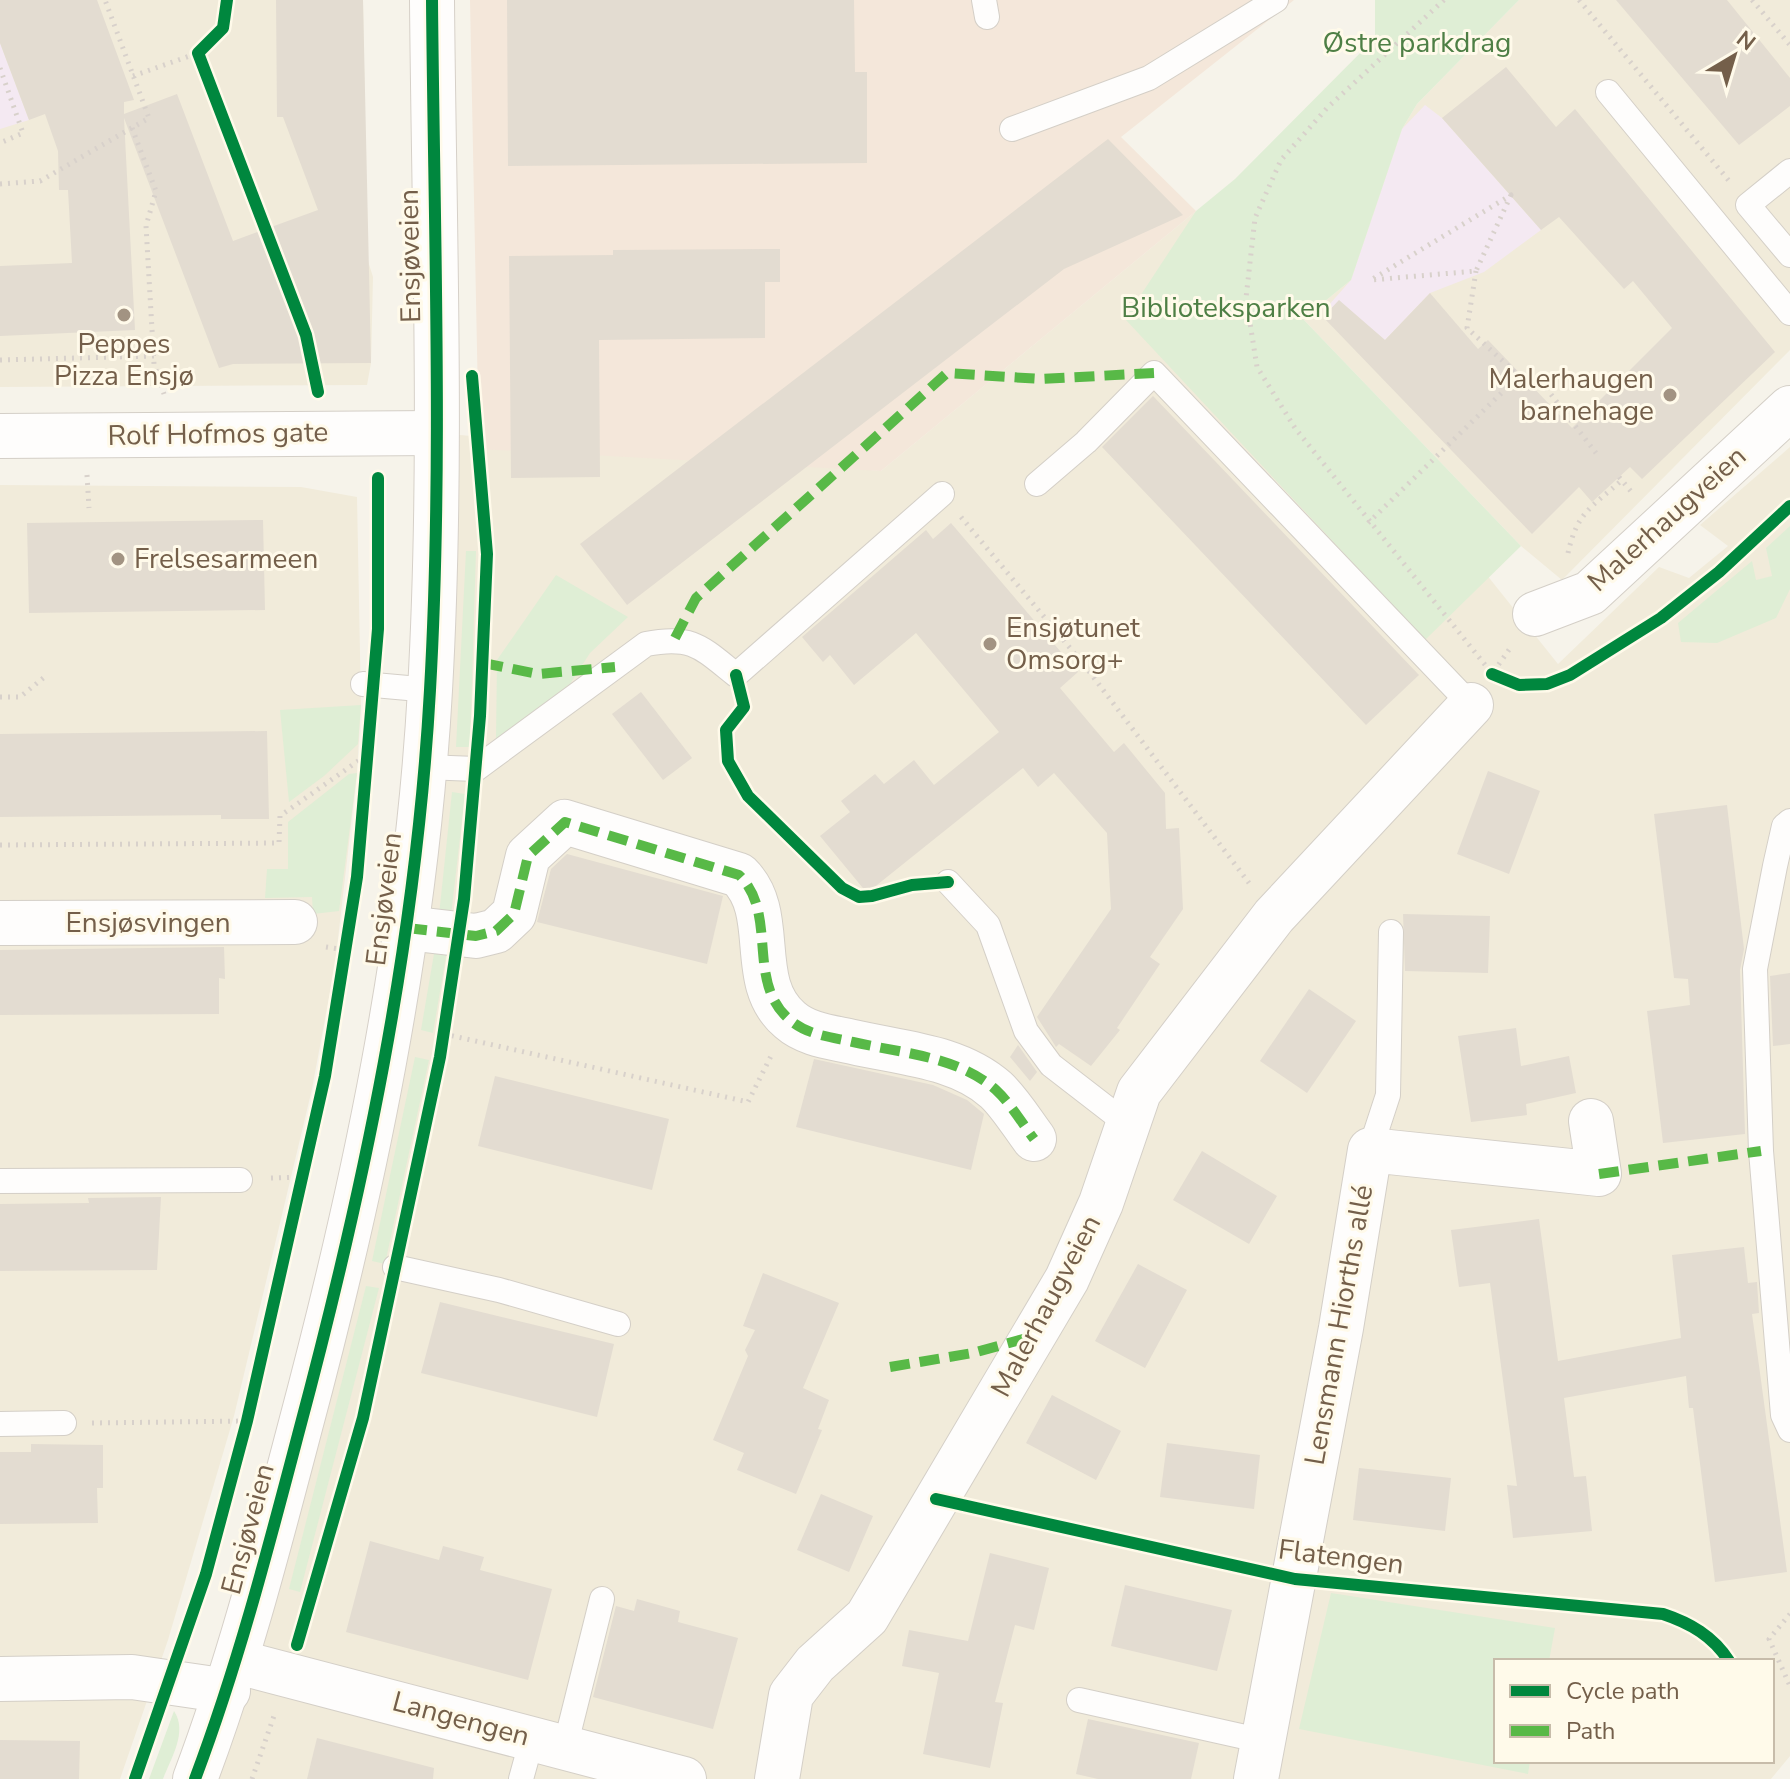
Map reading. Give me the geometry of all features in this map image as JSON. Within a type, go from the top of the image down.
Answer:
[{"type":"street","name":"Ensjøveien","points":[[195,1779],[233,1677],[363,1177],[407,928],[430,690],[436,433],[432,0]]},
{"type":"street","name":"Malerhaugveien","points":[[1535,614],[1590,593],[1790,408]]},
{"type":"street","name":"Rolf Hofmos gate","points":[[0,436],[436,433]]},
{"type":"street","name":"Malerhaugveien","points":[[777,1779],[791,1695],[815,1664],[867,1617],[1067,1279],[1101,1203],[1139,1092],[1274,916],[1482,689]]},
{"type":"street","points":[[407,928],[476,936],[496,931],[514,914],[528,856],[565,822],[739,875],[753,889],[760,909],[766,979],[774,1000],[789,1020],[811,1033],[957,1065],[996,1090],[1034,1139]]},
{"type":"street","name":"Ensjøsvingen","points":[[0,923],[295,922]]},
{"type":"street","name":"Lensmann Hiorths allé","points":[[1260,1760],[1332,1375],[1370,1150],[1599,1174],[1591,1121]]},
{"type":"street","points":[[0,1679],[233,1677]]},
{"type":"street","name":"Langengen","points":[[233,1677],[539,1755],[684,1779]]},
{"type":"lane","points":[[1012,129],[1149,78],[1276,0]]},
{"type":"lane","points":[[1608,92],[1790,313]]},
{"type":"lane","points":[[1790,171],[1748,205],[1790,255]]},
{"type":"lane","points":[[1037,484],[1086,442],[1154,373],[1482,689]]},
{"type":"lane","points":[[424,767],[476,769],[646,644],[675,638],[704,649],[736,675],[942,494]]},
{"type":"lane","points":[[368,684],[430,690]]},
{"type":"lane","points":[[1790,821],[1784,826],[1755,969],[1761,1151],[1783,1415],[1790,1430]]},
{"type":"lane","points":[[948,882],[988,925],[1026,1031],[1051,1065],[1126,1123]]},
{"type":"lane","points":[[1370,1150],[1388,1095],[1391,932]]},
{"type":"lane","points":[[0,1181],[240,1180]]},
{"type":"lane","points":[[395,1267],[499,1290],[618,1324]]},
{"type":"lane","points":[[0,1424],[64,1423]]},
{"type":"lane","points":[[539,1755],[602,1599]]},
{"type":"lane","points":[[1079,1700],[1260,1760]]},
{"type":"path","points":[[0,184],[40,181],[149,118],[105,0]]},
{"type":"path","points":[[1444,0],[1327,108],[1281,160],[1255,218],[1246,298],[1257,367],[1295,428],[1368,523],[1482,689],[1506,679]]},
{"type":"path","points":[[1579,0],[1748,205]]},
{"type":"path","points":[[1752,0],[1790,45]]},
{"type":"path","points":[[133,76],[202,49],[204,68]]},
{"type":"path","points":[[0,68],[23,133],[0,143]]},
{"type":"path","points":[[132,128],[156,191],[146,226],[154,356],[164,395]]},
{"type":"path","points":[[1476,271],[1371,280],[1511,195],[1476,271],[1467,328],[1519,376],[1540,380],[1596,453]]},
{"type":"path","points":[[0,360],[154,356]]},
{"type":"path","points":[[1368,523],[1519,376]]},
{"type":"path","points":[[86,470],[89,508]]},
{"type":"path","points":[[1567,558],[1570,535],[1578,520],[1622,480]]},
{"type":"path","points":[[942,494],[1085,666],[1274,916]]},
{"type":"path","points":[[0,697],[20,697],[47,675]]},
{"type":"path","points":[[366,769],[368,684]]},
{"type":"path","points":[[0,845],[279,843],[280,816],[368,754]]},
{"type":"path","points":[[342,966],[347,936]]},
{"type":"path","points":[[444,1034],[748,1102],[789,1020]]},
{"type":"path","points":[[298,1192],[305,1163]]},
{"type":"path","points":[[64,1423],[247,1421]]},
{"type":"path","points":[[297,1645],[309,1609]]},
{"type":"path","points":[[1790,1614],[1769,1639],[1790,1686]]},
{"type":"path","points":[[252,1779],[279,1700]]},
{"type":"shaded area","points":[[0,0],[363,0],[367,258],[373,277],[371,363],[367,385],[0,387]]},
{"type":"shaded area","points":[[470,0],[1294,0],[1121,137],[1196,211],[881,471],[479,449]]},
{"type":"shaded area","points":[[1519,0],[1790,0],[1790,350],[1562,580],[1521,546],[1303,319],[1351,280],[1402,129],[1417,104]]},
{"type":"shaded area","points":[[0,43],[29,120],[0,129]]},
{"type":"shaded area","points":[[1425,105],[1442,118],[1541,230],[1484,272],[1430,293],[1385,340],[1374,331],[1356,351],[1328,306],[1351,280],[1402,129]]},
{"type":"shaded area","points":[[1196,211],[1558,664],[1659,567],[1689,578],[1728,546],[1700,525],[1790,447],[1790,1756],[1771,1779],[195,1779],[406,935],[436,433],[881,471]]},
{"type":"shaded area","points":[[0,485],[301,487],[357,497],[361,705],[357,773],[335,965],[312,1089],[234,1416],[168,1640],[120,1779],[0,1779]]},
{"type":"green space","name":"Biblioteksparken","points":[[1375,0],[1519,0],[1417,104],[1402,129],[1351,280],[1303,319],[1521,546],[1425,640],[1125,319],[1196,211],[1235,179],[1375,38]]},
{"type":"green space","points":[[1790,526],[1790,589],[1776,618],[1717,643],[1681,642],[1678,623],[1752,561],[1756,580],[1772,576],[1766,548]]},
{"type":"green space","points":[[466,551],[476,551],[470,747],[456,747]]},
{"type":"green space","points":[[556,575],[628,617],[590,653],[570,684],[496,739],[497,660]]},
{"type":"green space","points":[[361,705],[358,744],[324,776],[289,802],[280,710]]},
{"type":"green space","points":[[357,773],[339,911],[313,914],[312,897],[265,898],[267,869],[288,869],[288,822],[349,774]]},
{"type":"green space","points":[[452,792],[465,794],[451,916],[439,915]]},
{"type":"green space","points":[[436,942],[448,944],[433,1033],[421,1030]]},
{"type":"green space","points":[[415,1057],[429,1060],[385,1264],[372,1261]]},
{"type":"green space","points":[[366,1286],[379,1288],[300,1592],[289,1589]]},
{"type":"green space","points":[[1331,1593],[1555,1628],[1549,1659],[1494,1659],[1494,1763],[1530,1763],[1528,1774],[1299,1729]]},
{"type":"green space","points":[[174,1711],[179,1736],[174,1754],[163,1779],[149,1779]]},
{"type":"building","points":[[0,0],[97,0],[134,100],[124,102],[124,114],[177,94],[233,241],[318,210],[283,117],[277,117],[276,0],[363,0],[371,363],[233,364],[219,368],[124,118],[135,330],[0,336],[0,266],[72,263],[68,190],[59,190],[58,151],[45,114],[29,120],[0,43]]},
{"type":"building","points":[[507,0],[854,0],[855,72],[867,72],[867,163],[508,166]]},
{"type":"building","points":[[1616,0],[1727,0],[1790,78],[1790,106],[1739,145]]},
{"type":"building","points":[[1506,67],[1556,127],[1575,109],[1775,352],[1642,479],[1630,467],[1592,502],[1579,487],[1532,534],[1323,317],[1339,300],[1385,340],[1430,293],[1478,349],[1488,340],[1572,428],[1672,328],[1633,281],[1624,289],[1559,217],[1541,230],[1442,118]]},
{"type":"building","points":[[1108,139],[1183,215],[1064,269],[627,605],[580,544]]},
{"type":"building","points":[[780,249],[780,282],[765,282],[765,338],[599,340],[600,477],[511,478],[509,256],[613,255],[613,250]]},
{"type":"building","points":[[1153,396],[1419,675],[1366,725],[1102,447]]},
{"type":"building","points":[[263,520],[265,610],[29,613],[27,523]]},
{"type":"building","points":[[951,523],[1078,672],[1060,688],[1114,752],[1124,743],[1165,793],[1166,829],[1179,828],[1183,909],[1150,957],[1160,964],[1117,1028],[1120,1030],[1091,1066],[1059,1044],[1056,1047],[1037,1017],[1111,909],[1107,833],[1054,773],[1038,787],[1023,768],[867,893],[820,836],[850,812],[841,801],[875,774],[884,784],[914,760],[934,785],[999,732],[916,633],[854,685],[830,655],[823,662],[802,637],[926,530],[933,539]]},
{"type":"building","points":[[641,692],[692,758],[663,780],[612,714]]},
{"type":"building","points":[[267,731],[269,819],[221,819],[221,815],[0,817],[0,734]]},
{"type":"building","points":[[1488,771],[1540,791],[1509,874],[1457,854]]},
{"type":"building","points":[[1727,805],[1744,949],[1740,970],[1745,1134],[1663,1143],[1647,1011],[1690,1005],[1688,979],[1674,978],[1654,814]]},
{"type":"building","points":[[567,854],[723,896],[707,964],[537,922],[551,869]]},
{"type":"building","points":[[1403,914],[1490,916],[1488,973],[1405,971]]},
{"type":"building","points":[[224,947],[225,979],[219,978],[219,1014],[0,1015],[0,950]]},
{"type":"building","points":[[1790,973],[1790,1044],[1773,1046],[1770,976]]},
{"type":"building","points":[[1309,989],[1356,1021],[1307,1093],[1260,1061]]},
{"type":"building","points":[[1516,1028],[1521,1066],[1569,1056],[1576,1093],[1526,1104],[1527,1115],[1471,1122],[1458,1036]]},
{"type":"building","points":[[1018,1045],[1037,1072],[1030,1081],[1010,1057]]},
{"type":"building","points":[[814,1059],[933,1085],[967,1100],[984,1114],[971,1170],[796,1127]]},
{"type":"building","points":[[495,1076],[669,1119],[652,1190],[478,1146]]},
{"type":"building","points":[[1202,1151],[1277,1196],[1249,1244],[1173,1200]]},
{"type":"building","points":[[161,1197],[157,1270],[0,1271],[0,1204],[89,1203],[88,1198]]},
{"type":"building","points":[[1539,1219],[1558,1361],[1681,1338],[1672,1255],[1744,1247],[1748,1283],[1757,1282],[1759,1313],[1752,1314],[1787,1572],[1715,1582],[1693,1408],[1689,1408],[1686,1376],[1564,1398],[1574,1477],[1586,1476],[1592,1531],[1513,1538],[1507,1485],[1517,1486],[1490,1283],[1459,1287],[1451,1230]]},
{"type":"building","points":[[1138,1264],[1187,1290],[1145,1368],[1095,1341]]},
{"type":"building","points":[[763,1273],[839,1303],[803,1388],[829,1400],[818,1429],[822,1430],[796,1494],[737,1470],[744,1453],[713,1440],[748,1356],[745,1350],[755,1330],[743,1326]]},
{"type":"building","points":[[440,1302],[614,1344],[597,1417],[421,1373]]},
{"type":"building","points":[[1052,1395],[1121,1431],[1096,1480],[1026,1443]]},
{"type":"building","points":[[1167,1443],[1260,1455],[1254,1509],[1160,1497]]},
{"type":"building","points":[[31,1444],[103,1445],[103,1488],[97,1488],[98,1523],[0,1524],[0,1452],[31,1452]]},
{"type":"building","points":[[1359,1468],[1451,1478],[1445,1531],[1353,1520]]},
{"type":"building","points":[[821,1494],[873,1516],[849,1572],[797,1550]]},
{"type":"building","points":[[370,1541],[439,1560],[443,1546],[484,1557],[480,1570],[552,1589],[528,1680],[346,1632]]},
{"type":"building","points":[[990,1553],[1049,1568],[1034,1630],[1015,1625],[995,1702],[1003,1703],[990,1768],[923,1754],[939,1673],[902,1666],[909,1630],[968,1641]]},
{"type":"building","points":[[1125,1585],[1232,1610],[1217,1671],[1111,1646]]},
{"type":"building","points":[[637,1599],[680,1611],[678,1622],[738,1638],[713,1729],[593,1697],[616,1606],[634,1611]]},
{"type":"building","points":[[1088,1719],[1199,1743],[1191,1779],[1098,1779],[1076,1774]]},
{"type":"building","points":[[317,1738],[434,1768],[433,1779],[307,1779]]},
{"type":"building","points":[[0,1740],[80,1741],[79,1779],[0,1779]]},
{"type":"marked path","points":[[675,638],[696,598],[947,373],[1041,379],[1154,373]]},
{"type":"marked path","points":[[483,663],[538,674],[615,667]]},
{"type":"marked path","points":[[407,928],[476,936],[496,931],[514,914],[528,856],[565,822],[739,875],[751,891],[758,909],[769,987],[790,1020],[820,1035],[928,1057],[964,1070],[996,1090],[1034,1139]]},
{"type":"marked path","points":[[1599,1174],[1761,1151]]},
{"type":"marked path","points":[[890,1367],[973,1353],[1034,1336]]},
{"type":"cycle path","points":[[227,0],[223,28],[198,53],[306,335],[318,392]]},
{"type":"cycle path","points":[[195,1779],[252,1606],[323,1340],[384,1064],[413,878],[430,690],[436,518],[432,0]]},
{"type":"cycle path","points":[[297,1645],[363,1418],[440,1057],[464,899],[480,716],[487,554],[472,376]]},
{"type":"cycle path","points":[[135,1779],[206,1574],[247,1421],[325,1076],[357,877],[378,629],[378,478]]},
{"type":"cycle path","points":[[1492,674],[1519,685],[1547,684],[1570,675],[1661,618],[1719,572],[1790,506]]},
{"type":"cycle path","points":[[736,675],[744,707],[726,730],[728,761],[748,796],[842,888],[859,897],[912,885],[948,882]]},
{"type":"cycle path","name":"Flatengen","points":[[936,1499],[1295,1579],[1663,1614],[1700,1632],[1716,1644],[1727,1659]]},
{"type":"place","name":"Peppes Pizza Ensjø","points":[[124,315]]},
{"type":"place","name":"Malerhaugen barnehage","points":[[1670,395]]},
{"type":"place","name":"Frelsesarmeen","points":[[118,559]]},
{"type":"place","name":"Ensjøtunet Omsorg+","points":[[990,644]]},
{"type":"park label","name":"Østre parkdrag","points":[[1417,43]]}]
